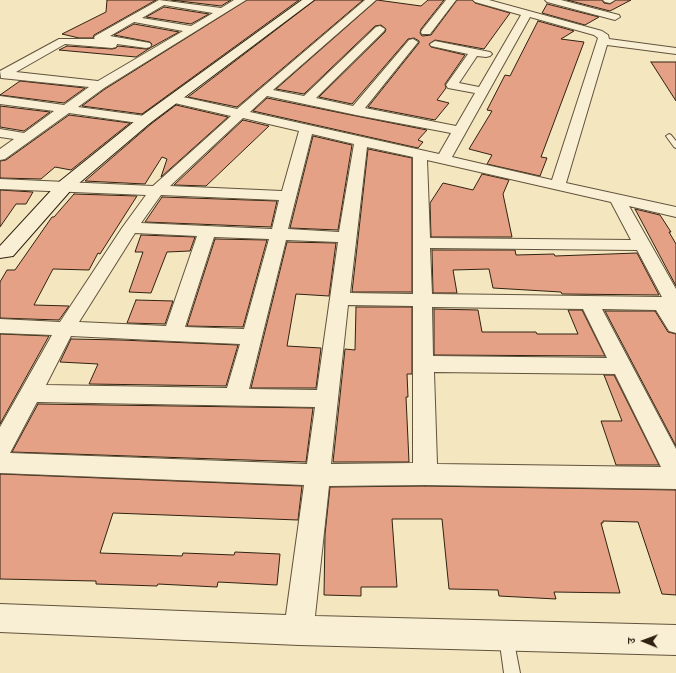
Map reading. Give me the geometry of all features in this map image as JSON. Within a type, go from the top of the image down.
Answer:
[{"type":"street","points":[[0,156],[100,85],[241,0]]},
{"type":"street","points":[[2,255],[65,186],[145,120],[309,0]]},
{"type":"street","points":[[0,449],[65,329],[130,228],[157,190],[264,92],[371,0]]},
{"type":"street","points":[[426,32],[451,0]]},
{"type":"street","points":[[478,0],[598,33],[608,30]]},
{"type":"street","points":[[495,5],[508,0]]},
{"type":"street","points":[[550,0],[608,30],[676,51]]},
{"type":"street","points":[[558,185],[608,30],[610,0]]},
{"type":"street","points":[[2,74],[63,41],[145,47],[99,38],[162,2],[222,11]]},
{"type":"street","points":[[161,24],[190,6]]},
{"type":"street","points":[[443,160],[527,13]]},
{"type":"street","points":[[131,19],[192,29]]},
{"type":"street","points":[[306,101],[380,29]]},
{"type":"street","points":[[356,111],[413,42]]},
{"type":"street","points":[[435,44],[502,56]]},
{"type":"street","points":[[475,52],[452,85],[482,91]]},
{"type":"street","points":[[2,74],[100,85]]},
{"type":"street","points":[[264,92],[460,131]]},
{"type":"street","points":[[174,99],[676,212]]},
{"type":"street","points":[[0,100],[145,120]]},
{"type":"street","points":[[236,396],[306,129]]},
{"type":"street","points":[[0,133],[26,137]]},
{"type":"street","points":[[299,630],[347,237],[361,141]]},
{"type":"street","points":[[420,154],[425,474]]},
{"type":"street","points":[[0,184],[288,196]]},
{"type":"street","points":[[617,198],[670,304],[676,326]]},
{"type":"street","points":[[130,228],[347,237]]},
{"type":"street","points":[[173,334],[207,231]]},
{"type":"street","points":[[422,243],[642,246]]},
{"type":"street","points":[[340,299],[670,304]]},
{"type":"street","points":[[589,302],[676,473]]},
{"type":"street","points":[[0,326],[252,337]]},
{"type":"street","points":[[423,364],[621,366]]},
{"type":"street","points":[[31,393],[328,399]]},
{"type":"street","points":[[0,463],[318,475],[425,474],[676,478]]},
{"type":"street","points":[[0,618],[299,630],[676,640]]},
{"type":"lane","points":[[669,136],[676,146]]},
{"type":"lane","points":[[506,635],[512,673]]},
{"type":"building","points":[[107,0],[156,0],[94,35],[93,38],[79,38],[62,34],[106,12]]},
{"type":"building","points":[[171,0],[231,0],[221,6]]},
{"type":"building","points":[[247,0],[299,0],[142,114],[82,106],[105,89]]},
{"type":"building","points":[[315,0],[363,0],[237,107],[188,97]]},
{"type":"building","points":[[377,0],[421,6],[428,0],[444,0],[421,29],[420,33],[422,36],[431,35],[457,0],[472,0],[475,3],[510,13],[484,49],[435,40],[429,44],[431,47],[465,55],[445,84],[446,88],[437,100],[449,103],[435,120],[368,107],[419,43],[419,41],[414,38],[408,39],[352,104],[319,97],[385,32],[386,29],[381,25],[375,26],[304,94],[276,89]]},
{"type":"building","points":[[567,0],[602,0],[604,3],[610,4],[616,0],[631,0],[610,11]]},
{"type":"building","points":[[547,4],[599,17],[585,25],[542,13]]},
{"type":"building","points":[[164,7],[209,14],[191,24],[146,17]]},
{"type":"building","points":[[538,21],[574,31],[561,39],[584,42],[541,157],[547,158],[540,176],[487,164],[492,155],[469,149],[492,111],[487,110],[505,75],[510,76]]},
{"type":"building","points":[[134,24],[179,32],[150,48],[152,44],[150,42],[114,35]]},
{"type":"building","points":[[67,46],[112,49],[118,46],[146,49],[150,48],[136,57],[59,50]]},
{"type":"building","points":[[651,62],[676,62],[676,101]]},
{"type":"building","points":[[20,81],[85,88],[64,103],[0,95]]},
{"type":"building","points":[[267,98],[427,130],[418,140],[423,142],[418,148],[253,111]]},
{"type":"building","points":[[176,105],[228,117],[161,177],[167,159],[162,157],[145,184],[85,181],[151,124]]},
{"type":"building","points":[[0,106],[50,112],[24,131],[0,127]]},
{"type":"building","points":[[69,115],[130,123],[71,170],[55,167],[41,179],[0,178],[0,161],[6,160]]},
{"type":"building","points":[[243,120],[269,126],[206,186],[174,185]]},
{"type":"building","points":[[313,136],[352,145],[338,230],[290,228]]},
{"type":"building","points":[[368,149],[412,158],[412,292],[352,292]]},
{"type":"building","points":[[482,174],[509,180],[503,194],[512,237],[431,237],[430,203],[443,183],[473,190]]},
{"type":"building","points":[[0,190],[33,192],[26,204],[16,204],[0,227]]},
{"type":"building","points":[[74,194],[137,196],[100,254],[98,253],[89,270],[53,269],[34,305],[69,306],[59,320],[0,318],[0,282],[7,270],[15,270],[52,217],[54,217]]},
{"type":"building","points":[[162,197],[277,201],[271,227],[145,222]]},
{"type":"building","points":[[635,209],[660,215],[671,232],[669,232],[676,244],[676,286]]},
{"type":"building","points":[[141,235],[195,237],[190,251],[167,252],[151,293],[129,292],[143,252],[135,252]]},
{"type":"building","points":[[215,239],[267,240],[243,327],[187,326]]},
{"type":"building","points":[[287,242],[336,243],[329,296],[296,294],[287,346],[321,348],[316,388],[251,388]]},
{"type":"building","points":[[432,250],[515,250],[516,255],[554,254],[555,256],[637,253],[659,295],[562,294],[561,292],[493,288],[489,269],[453,270],[457,293],[433,293]]},
{"type":"building","points":[[136,300],[173,301],[165,324],[127,323]]},
{"type":"building","points":[[356,307],[412,307],[412,374],[407,374],[408,397],[406,397],[409,462],[333,462],[345,349],[355,350]]},
{"type":"building","points":[[434,309],[478,310],[482,332],[536,332],[537,334],[578,334],[568,310],[582,310],[605,356],[434,355]]},
{"type":"building","points":[[605,311],[655,311],[668,332],[676,334],[676,446]]},
{"type":"building","points":[[0,334],[49,336],[0,424]]},
{"type":"building","points":[[71,339],[238,345],[226,386],[89,384],[98,364],[60,362]]},
{"type":"building","points":[[604,375],[614,375],[659,465],[616,465],[601,421],[622,421]]},
{"type":"building","points":[[38,404],[313,408],[306,462],[12,452]]},
{"type":"building","points":[[0,474],[302,486],[298,520],[113,513],[100,553],[182,556],[183,553],[234,555],[235,552],[280,554],[277,585],[218,582],[217,587],[158,584],[157,586],[96,584],[96,581],[0,579]]},
{"type":"building","points":[[425,486],[676,490],[676,595],[662,594],[638,522],[603,521],[603,523],[601,523],[620,593],[554,592],[556,599],[499,596],[498,590],[449,589],[442,519],[392,519],[397,587],[361,587],[361,596],[324,595],[325,534],[330,487]]}]
